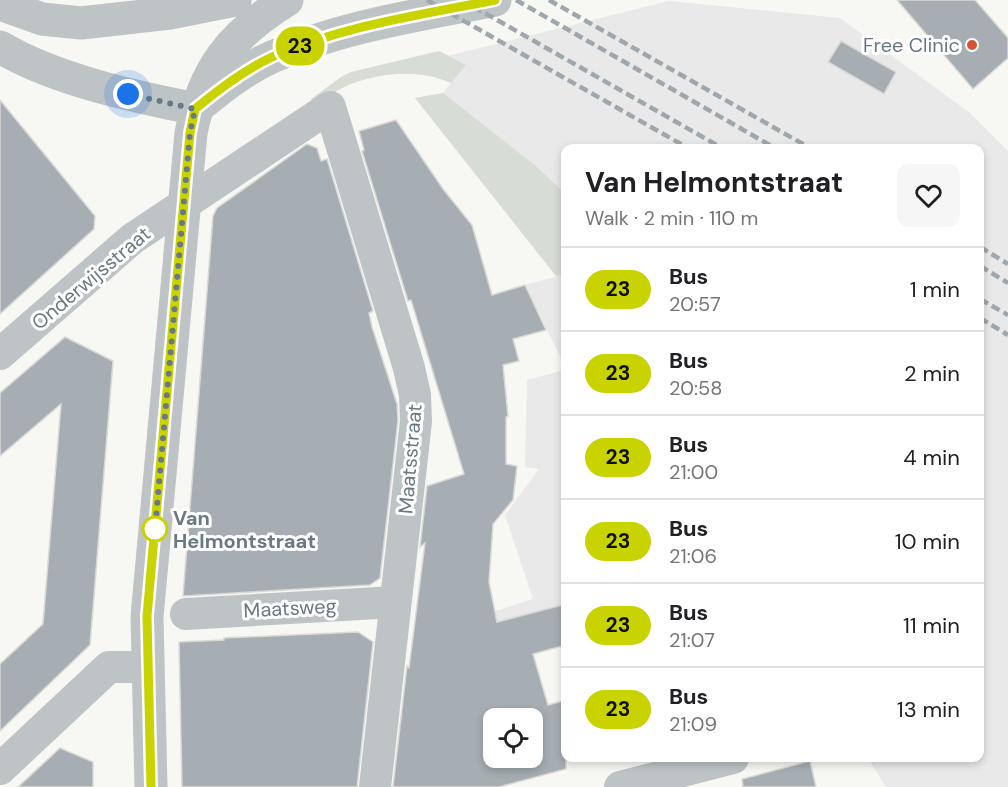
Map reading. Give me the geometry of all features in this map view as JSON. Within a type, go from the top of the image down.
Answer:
[{"type":"street","points":[[0,4],[42,19],[81,23],[170,13],[235,0]]},
{"type":"street","points":[[151,787],[147,616],[190,133],[195,109],[209,75],[219,59],[255,23],[287,0]]},
{"type":"street","points":[[0,47],[37,66],[100,86],[195,109],[243,73],[270,58],[306,44],[378,24],[495,0]]},
{"type":"street","name":"Onderwijsstraat","points":[[0,354],[132,239],[330,107]]},
{"type":"street","name":"Maatsstraat","points":[[330,107],[409,368],[415,395],[416,421],[375,787]]},
{"type":"street","name":"Maatsweg","points":[[186,614],[395,602]]},
{"type":"street","points":[[0,770],[109,667],[147,667]]},
{"type":"street","points":[[620,787],[659,782],[721,762]]},
{"type":"shaded area","points":[[669,1],[840,18],[970,113],[1008,151],[1008,787],[886,787],[870,762],[984,762],[984,144],[561,144],[561,257],[415,98],[443,93],[465,65],[447,56]]},
{"type":"shaded area","points":[[439,51],[466,65],[451,83],[414,74],[388,75],[351,84],[314,104],[311,99],[351,72]]},
{"type":"shaded area","points":[[443,93],[537,167],[561,190],[561,275],[556,276],[415,98]]},
{"type":"shaded area","points":[[561,275],[561,358],[525,285]]},
{"type":"shaded area","points":[[561,371],[561,646],[534,654],[539,675],[453,695],[474,618],[533,599],[505,515],[539,469],[525,467],[527,380]]},
{"type":"building","name":"Free Clinic","points":[[897,0],[975,0],[1008,38],[1008,58],[973,89]]},
{"type":"building","points":[[841,41],[896,72],[884,94],[828,62]]},
{"type":"building","points":[[0,100],[95,216],[94,229],[0,314]]},
{"type":"building","points":[[396,120],[443,189],[472,225],[492,295],[525,285],[546,330],[513,339],[519,361],[503,365],[508,416],[506,417],[506,464],[517,466],[513,500],[493,524],[489,582],[497,622],[561,605],[561,646],[533,654],[548,705],[561,701],[561,762],[566,762],[566,769],[499,787],[393,787],[407,666],[409,668],[425,543],[420,547],[427,486],[464,474],[411,300],[408,301],[362,151],[364,150],[359,131]]},
{"type":"building","points":[[307,144],[317,148],[321,161],[327,159],[373,311],[369,313],[372,327],[397,404],[398,420],[380,578],[370,585],[183,596],[213,216],[217,208]]},
{"type":"building","points":[[65,337],[113,361],[90,645],[0,731],[0,664],[43,624],[61,404],[0,456],[0,393]]},
{"type":"building","points":[[358,632],[373,642],[357,787],[182,787],[179,642]]},
{"type":"building","points":[[60,748],[93,762],[93,787],[18,787]]},
{"type":"building","points":[[810,762],[816,787],[743,787],[742,779]]},
{"type":"railway","points":[[427,0],[681,144]]},
{"type":"railway","points":[[462,0],[715,144]]},
{"type":"railway","points":[[516,0],[768,144]]},
{"type":"railway","points":[[549,0],[803,144]]},
{"type":"railway","points":[[984,249],[1008,264]]},
{"type":"railway","points":[[984,268],[1008,283]]},
{"type":"railway","points":[[984,301],[1008,315]]},
{"type":"railway","points":[[984,320],[1008,335]]},
{"type":"bus line","name":"23","points":[[151,787],[147,616],[190,133],[195,109],[243,73],[270,58],[306,44],[378,24],[495,0]]},
{"type":"place","name":"Free Clinic","points":[[972,45]]},
{"type":"place","name":"Van Helmontstraat","points":[[155,529]]},
{"type":"route","points":[[128,94],[195,109],[190,133],[155,529]]}]
